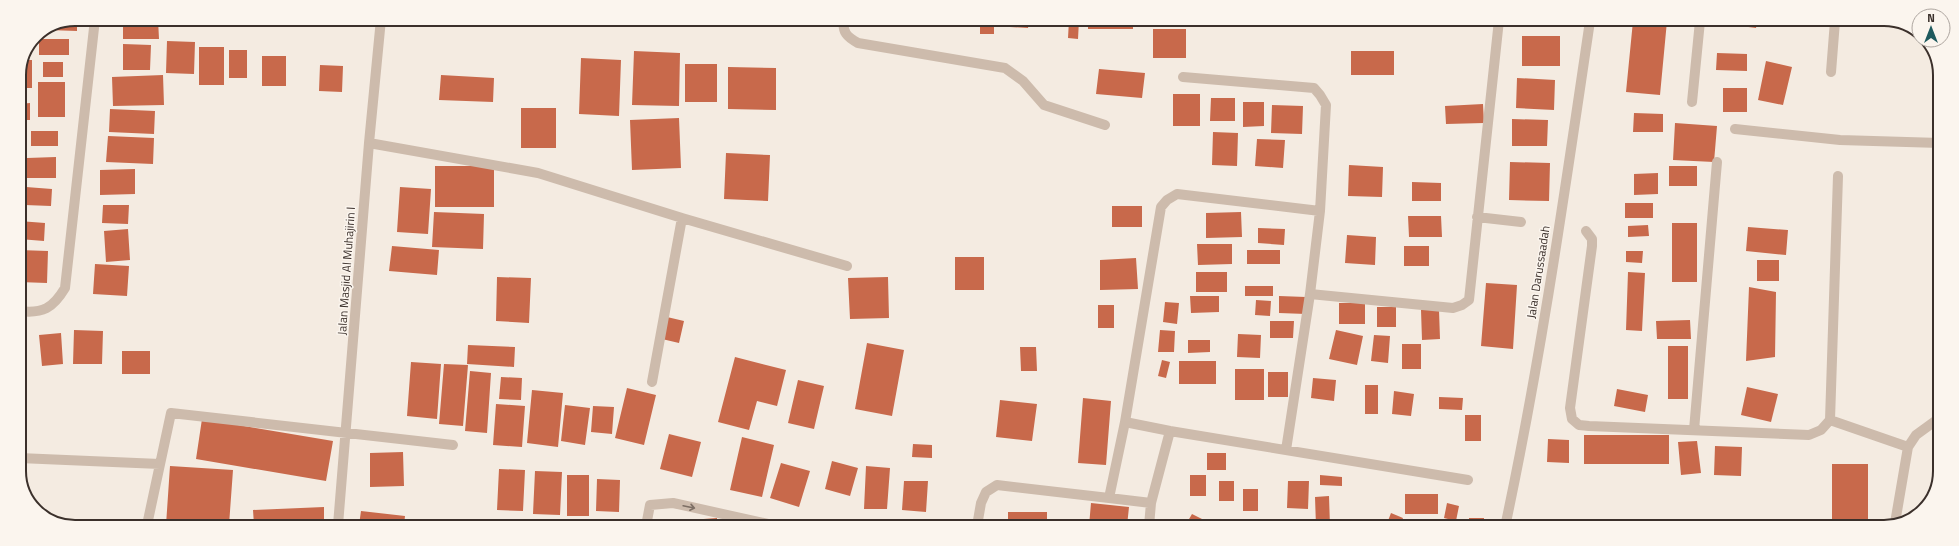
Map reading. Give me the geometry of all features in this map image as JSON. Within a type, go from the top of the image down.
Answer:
[{"type":"street","points":[[26,312],[48,309],[58,301],[66,288],[94,26]]},
{"type":"street","name":"Jalan Masjid Al Muhajirin I","points":[[338,520],[347,432],[369,143],[380,26]]},
{"type":"street","points":[[844,26],[844,32],[848,38],[858,43],[1004,68],[1023,81],[1044,105],[1105,125]]},
{"type":"street","points":[[1310,294],[1453,308],[1462,305],[1469,300],[1498,26]]},
{"type":"street","name":"Jalan Darussaadah","points":[[1507,520],[1526,430],[1589,26]]},
{"type":"street","points":[[1692,102],[1700,26]]},
{"type":"street","points":[[1831,72],[1835,26]]},
{"type":"street","points":[[1183,77],[1314,88],[1320,94],[1326,105],[1320,211],[1310,294],[1286,450]]},
{"type":"street","points":[[1735,129],[1840,140],[1933,143]]},
{"type":"street","points":[[369,143],[538,172],[682,218],[847,266]]},
{"type":"street","points":[[1694,430],[1717,162]]},
{"type":"street","points":[[1586,231],[1592,239],[1592,246],[1570,408],[1572,420],[1578,424],[1589,426],[1809,435],[1820,430],[1830,420],[1838,176]]},
{"type":"street","points":[[1109,498],[1125,422],[1161,207],[1167,200],[1177,194],[1320,211]]},
{"type":"street","points":[[1478,217],[1521,222]]},
{"type":"street","points":[[652,382],[682,218]]},
{"type":"street","points":[[148,520],[171,413],[453,445]]},
{"type":"street","points":[[1830,420],[1908,447]]},
{"type":"street","points":[[1125,422],[1170,431],[1468,480]]},
{"type":"street","points":[[1896,518],[1908,447],[1916,435],[1933,423]]},
{"type":"street","points":[[1149,520],[1150,502],[1170,431]]},
{"type":"street","points":[[26,458],[160,464]]},
{"type":"street","points":[[978,520],[981,503],[986,492],[997,485],[1150,502]]},
{"type":"street","points":[[647,520],[650,505],[674,504],[749,520]]},
{"type":"building","points":[[77,26],[77,31],[55,30]]},
{"type":"building","points":[[123,26],[158,26],[159,39],[123,39]]},
{"type":"building","points":[[980,26],[994,26],[994,34],[980,34]]},
{"type":"building","points":[[1010,26],[1028,26],[1028,28]]},
{"type":"building","points":[[1069,26],[1079,26],[1078,39],[1068,38]]},
{"type":"building","points":[[1088,26],[1133,26],[1133,29],[1088,29]]},
{"type":"building","points":[[1438,26],[1467,26],[1467,27]]},
{"type":"building","points":[[1633,26],[1667,26],[1660,95],[1626,92]]},
{"type":"building","points":[[1741,26],[1756,26],[1756,28]]},
{"type":"building","points":[[1153,29],[1186,29],[1186,58],[1153,58]]},
{"type":"building","points":[[1522,36],[1560,36],[1560,66],[1522,66]]},
{"type":"building","points":[[41,39],[69,39],[69,55],[39,55],[39,41]]},
{"type":"building","points":[[167,41],[195,42],[194,74],[166,73]]},
{"type":"building","points":[[123,44],[151,45],[150,70],[123,70]]},
{"type":"building","points":[[199,47],[224,47],[224,85],[199,85]]},
{"type":"building","points":[[229,50],[247,50],[247,78],[229,78]]},
{"type":"building","points":[[634,51],[680,53],[679,106],[632,105]]},
{"type":"building","points":[[1351,51],[1394,51],[1394,75],[1351,75]]},
{"type":"building","points":[[1717,53],[1747,54],[1747,71],[1716,70]]},
{"type":"building","points":[[262,56],[286,56],[286,86],[262,86]]},
{"type":"building","points":[[581,58],[621,60],[619,116],[579,114]]},
{"type":"building","points":[[29,60],[32,60],[32,88],[26,88],[26,75]]},
{"type":"building","points":[[1766,61],[1792,67],[1783,105],[1758,100]]},
{"type":"building","points":[[43,62],[63,62],[63,77],[43,77]]},
{"type":"building","points":[[685,64],[717,64],[717,102],[685,102]]},
{"type":"building","points":[[320,65],[343,66],[342,92],[319,91]]},
{"type":"building","points":[[728,67],[776,68],[776,110],[728,109]]},
{"type":"building","points":[[1099,69],[1145,73],[1142,98],[1096,94]]},
{"type":"building","points":[[163,75],[164,105],[113,106],[112,77]]},
{"type":"building","points":[[441,75],[494,78],[493,102],[439,100]]},
{"type":"building","points":[[1517,78],[1555,80],[1554,110],[1516,108]]},
{"type":"building","points":[[38,82],[65,82],[65,117],[38,117]]},
{"type":"building","points":[[1723,88],[1747,88],[1747,112],[1723,112]]},
{"type":"building","points":[[1173,94],[1200,94],[1200,126],[1173,126]]},
{"type":"building","points":[[1211,98],[1235,98],[1235,121],[1210,121]]},
{"type":"building","points":[[1243,102],[1264,102],[1264,126],[1243,127]]},
{"type":"building","points":[[26,103],[30,103],[30,120],[26,120]]},
{"type":"building","points":[[1483,104],[1484,123],[1446,124],[1445,106]]},
{"type":"building","points":[[1272,105],[1303,106],[1302,134],[1271,133]]},
{"type":"building","points":[[521,108],[556,108],[556,148],[521,148]]},
{"type":"building","points":[[110,109],[155,111],[154,134],[109,132]]},
{"type":"building","points":[[1634,113],[1663,114],[1663,132],[1633,132]]},
{"type":"building","points":[[679,118],[681,168],[632,170],[630,120]]},
{"type":"building","points":[[1512,119],[1548,120],[1547,146],[1512,146]]},
{"type":"building","points":[[1675,123],[1717,126],[1714,162],[1673,160]]},
{"type":"building","points":[[31,131],[58,131],[58,146],[31,146]]},
{"type":"building","points":[[1213,132],[1238,133],[1237,166],[1212,165]]},
{"type":"building","points":[[108,136],[154,138],[153,164],[106,162]]},
{"type":"building","points":[[1257,139],[1285,140],[1283,168],[1255,166]]},
{"type":"building","points":[[726,153],[770,155],[768,201],[724,199]]},
{"type":"building","points":[[56,157],[56,178],[27,178],[27,158]]},
{"type":"building","points":[[1510,162],[1550,163],[1549,201],[1509,200]]},
{"type":"building","points":[[1349,165],[1383,167],[1382,197],[1348,196]]},
{"type":"building","points":[[435,166],[494,166],[494,207],[435,207]]},
{"type":"building","points":[[1669,166],[1697,166],[1697,186],[1669,186]]},
{"type":"building","points":[[135,169],[135,194],[100,195],[100,170]]},
{"type":"building","points":[[1658,173],[1658,194],[1634,195],[1634,174]]},
{"type":"building","points":[[1412,182],[1441,183],[1441,201],[1412,201]]},
{"type":"building","points":[[26,187],[52,189],[51,206],[26,205]]},
{"type":"building","points":[[400,187],[431,189],[428,234],[397,232]]},
{"type":"building","points":[[1625,203],[1653,203],[1653,218],[1625,218]]},
{"type":"building","points":[[103,205],[129,205],[128,224],[102,223]]},
{"type":"building","points":[[1112,206],[1142,206],[1142,227],[1112,227]]},
{"type":"building","points":[[434,212],[484,214],[483,249],[432,247]]},
{"type":"building","points":[[1241,212],[1242,237],[1206,238],[1206,213]]},
{"type":"building","points":[[1408,216],[1441,216],[1442,237],[1409,237]]},
{"type":"building","points":[[26,222],[45,223],[44,241],[26,240]]},
{"type":"building","points":[[1672,223],[1697,223],[1697,282],[1672,282]]},
{"type":"building","points":[[1648,225],[1649,236],[1628,237],[1628,226]]},
{"type":"building","points":[[1748,227],[1788,230],[1786,255],[1746,251]]},
{"type":"building","points":[[1258,228],[1285,229],[1284,245],[1258,243]]},
{"type":"building","points":[[128,229],[130,260],[106,262],[104,231]]},
{"type":"building","points":[[1347,235],[1376,237],[1375,265],[1345,263]]},
{"type":"building","points":[[1197,244],[1232,244],[1232,264],[1198,265]]},
{"type":"building","points":[[392,246],[439,250],[437,275],[389,271]]},
{"type":"building","points":[[1404,246],[1429,246],[1429,266],[1404,266]]},
{"type":"building","points":[[26,250],[48,251],[47,283],[26,282]]},
{"type":"building","points":[[1247,250],[1280,250],[1280,264],[1247,264]]},
{"type":"building","points":[[1626,251],[1643,251],[1642,263],[1626,262]]},
{"type":"building","points":[[955,257],[984,257],[984,290],[955,290]]},
{"type":"building","points":[[1136,258],[1138,289],[1100,290],[1100,260]]},
{"type":"building","points":[[1757,260],[1779,260],[1779,281],[1757,281]]},
{"type":"building","points":[[95,264],[129,266],[127,296],[93,294]]},
{"type":"building","points":[[1196,272],[1227,272],[1227,292],[1196,292]]},
{"type":"building","points":[[1628,272],[1645,273],[1642,331],[1626,330]]},
{"type":"building","points":[[497,277],[531,278],[529,323],[496,321]]},
{"type":"building","points":[[888,277],[889,318],[850,319],[848,278]]},
{"type":"building","points":[[1486,283],[1517,285],[1513,349],[1481,346]]},
{"type":"building","points":[[1245,286],[1273,286],[1273,296],[1245,296]]},
{"type":"building","points":[[1749,287],[1776,292],[1775,357],[1746,361]]},
{"type":"building","points":[[1190,296],[1219,296],[1219,312],[1191,313]]},
{"type":"building","points":[[1279,296],[1306,297],[1306,314],[1279,313]]},
{"type":"building","points":[[1256,300],[1271,301],[1270,316],[1255,315]]},
{"type":"building","points":[[1165,302],[1179,303],[1177,324],[1163,322]]},
{"type":"building","points":[[1339,303],[1365,303],[1365,324],[1339,324]]},
{"type":"building","points":[[1098,305],[1114,305],[1114,328],[1098,328]]},
{"type":"building","points":[[1377,307],[1396,307],[1396,327],[1377,327]]},
{"type":"building","points":[[1421,310],[1439,310],[1440,339],[1422,340]]},
{"type":"building","points":[[667,317],[684,321],[679,343],[662,339]]},
{"type":"building","points":[[1690,320],[1691,339],[1657,339],[1656,321]]},
{"type":"building","points":[[1270,321],[1294,321],[1293,338],[1270,338]]},
{"type":"building","points":[[26,327],[27,363],[26,363]]},
{"type":"building","points":[[74,330],[103,331],[102,364],[73,364]]},
{"type":"building","points":[[1160,330],[1175,331],[1174,352],[1158,352]]},
{"type":"building","points":[[1336,330],[1363,336],[1357,365],[1329,359]]},
{"type":"building","points":[[61,333],[63,364],[42,366],[39,335]]},
{"type":"building","points":[[1238,334],[1261,335],[1260,358],[1237,357]]},
{"type":"building","points":[[1374,335],[1390,336],[1388,363],[1371,361]]},
{"type":"building","points":[[1188,340],[1210,340],[1210,352],[1188,353]]},
{"type":"building","points":[[867,343],[904,350],[892,416],[855,409]]},
{"type":"building","points":[[1402,344],[1421,344],[1421,369],[1402,369]]},
{"type":"building","points":[[468,345],[515,347],[514,367],[467,364]]},
{"type":"building","points":[[1668,346],[1688,346],[1688,399],[1668,399]]},
{"type":"building","points":[[1020,347],[1036,347],[1037,371],[1021,371]]},
{"type":"building","points":[[122,351],[150,351],[150,374],[122,374]]},
{"type":"building","points":[[735,357],[786,370],[777,406],[757,401],[749,430],[718,422]]},
{"type":"building","points":[[1162,360],[1170,362],[1166,378],[1158,376]]},
{"type":"building","points":[[1179,361],[1216,361],[1216,384],[1179,384]]},
{"type":"building","points":[[411,362],[441,364],[437,419],[407,416]]},
{"type":"building","points":[[444,364],[468,365],[463,426],[439,424]]},
{"type":"building","points":[[1235,369],[1264,369],[1264,400],[1235,400]]},
{"type":"building","points":[[470,371],[491,373],[487,433],[465,431]]},
{"type":"building","points":[[1268,372],[1288,372],[1288,397],[1268,397]]},
{"type":"building","points":[[501,377],[522,378],[521,400],[499,399]]},
{"type":"building","points":[[1313,378],[1336,380],[1334,401],[1311,398]]},
{"type":"building","points":[[798,380],[824,386],[814,429],[788,423]]},
{"type":"building","points":[[1365,385],[1378,385],[1378,414],[1365,414]]},
{"type":"building","points":[[1747,387],[1778,394],[1771,422],[1741,415]]},
{"type":"building","points":[[627,388],[656,395],[644,445],[615,438]]},
{"type":"building","points":[[1617,389],[1648,395],[1645,412],[1614,406]]},
{"type":"building","points":[[532,390],[563,393],[558,447],[527,443]]},
{"type":"building","points":[[1394,391],[1414,394],[1411,416],[1392,414]]},
{"type":"building","points":[[1439,397],[1463,398],[1462,410],[1439,409]]},
{"type":"building","points":[[1083,398],[1111,401],[1106,465],[1078,463]]},
{"type":"building","points":[[1000,400],[1037,404],[1032,441],[996,437]]},
{"type":"building","points":[[496,404],[525,406],[522,447],[493,445]]},
{"type":"building","points":[[565,405],[590,408],[585,445],[561,441]]},
{"type":"building","points":[[593,406],[614,407],[612,434],[591,432]]},
{"type":"building","points":[[1465,415],[1481,415],[1481,441],[1465,441]]},
{"type":"building","points":[[202,419],[333,441],[326,481],[196,459]]},
{"type":"building","points":[[669,434],[701,442],[692,477],[660,469]]},
{"type":"building","points":[[1584,435],[1669,435],[1669,464],[1584,464]]},
{"type":"building","points":[[742,437],[774,445],[762,497],[730,490]]},
{"type":"building","points":[[1548,439],[1569,440],[1569,463],[1547,462]]},
{"type":"building","points":[[1697,441],[1701,473],[1681,475],[1678,442]]},
{"type":"building","points":[[913,444],[932,445],[932,458],[912,457]]},
{"type":"building","points":[[1715,446],[1742,447],[1741,476],[1714,475]]},
{"type":"building","points":[[403,452],[404,486],[370,487],[370,453]]},
{"type":"building","points":[[1207,453],[1226,453],[1226,470],[1207,470]]},
{"type":"building","points":[[832,461],[858,468],[850,496],[825,489]]},
{"type":"building","points":[[781,463],[810,471],[799,507],[770,498]]},
{"type":"building","points":[[1832,464],[1868,464],[1868,520],[1832,520]]},
{"type":"building","points":[[170,466],[233,470],[229,520],[166,520]]},
{"type":"building","points":[[866,466],[890,468],[887,509],[864,509]]},
{"type":"building","points":[[499,469],[525,470],[523,511],[497,510]]},
{"type":"building","points":[[535,471],[562,472],[560,515],[533,514]]},
{"type":"building","points":[[567,475],[589,475],[589,516],[567,516]]},
{"type":"building","points":[[1190,475],[1206,475],[1206,496],[1190,496]]},
{"type":"building","points":[[1320,475],[1342,477],[1342,486],[1320,485]]},
{"type":"building","points":[[597,479],[620,480],[619,512],[596,511]]},
{"type":"building","points":[[904,481],[928,481],[926,512],[902,510]]},
{"type":"building","points":[[1219,481],[1234,481],[1234,501],[1219,501]]},
{"type":"building","points":[[1288,481],[1309,481],[1308,509],[1287,508]]},
{"type":"building","points":[[1243,489],[1258,489],[1258,511],[1243,511]]},
{"type":"building","points":[[1405,494],[1438,494],[1438,514],[1405,514]]},
{"type":"building","points":[[1329,496],[1330,520],[1316,520],[1315,497]]},
{"type":"building","points":[[1091,503],[1129,507],[1128,520],[1090,520]]},
{"type":"building","points":[[1447,503],[1459,506],[1456,520],[1444,518]]},
{"type":"building","points":[[324,507],[324,520],[254,520],[253,510]]},
{"type":"building","points":[[361,511],[405,516],[405,520],[360,520]]},
{"type":"building","points":[[1008,512],[1047,512],[1047,520],[1008,520]]},
{"type":"building","points":[[1391,513],[1403,518],[1402,520],[1388,520]]},
{"type":"building","points":[[1192,514],[1204,520],[1188,520]]},
{"type":"building","points":[[717,518],[717,520],[690,520]]},
{"type":"building","points":[[1469,518],[1484,518],[1484,520],[1469,520]]}]
